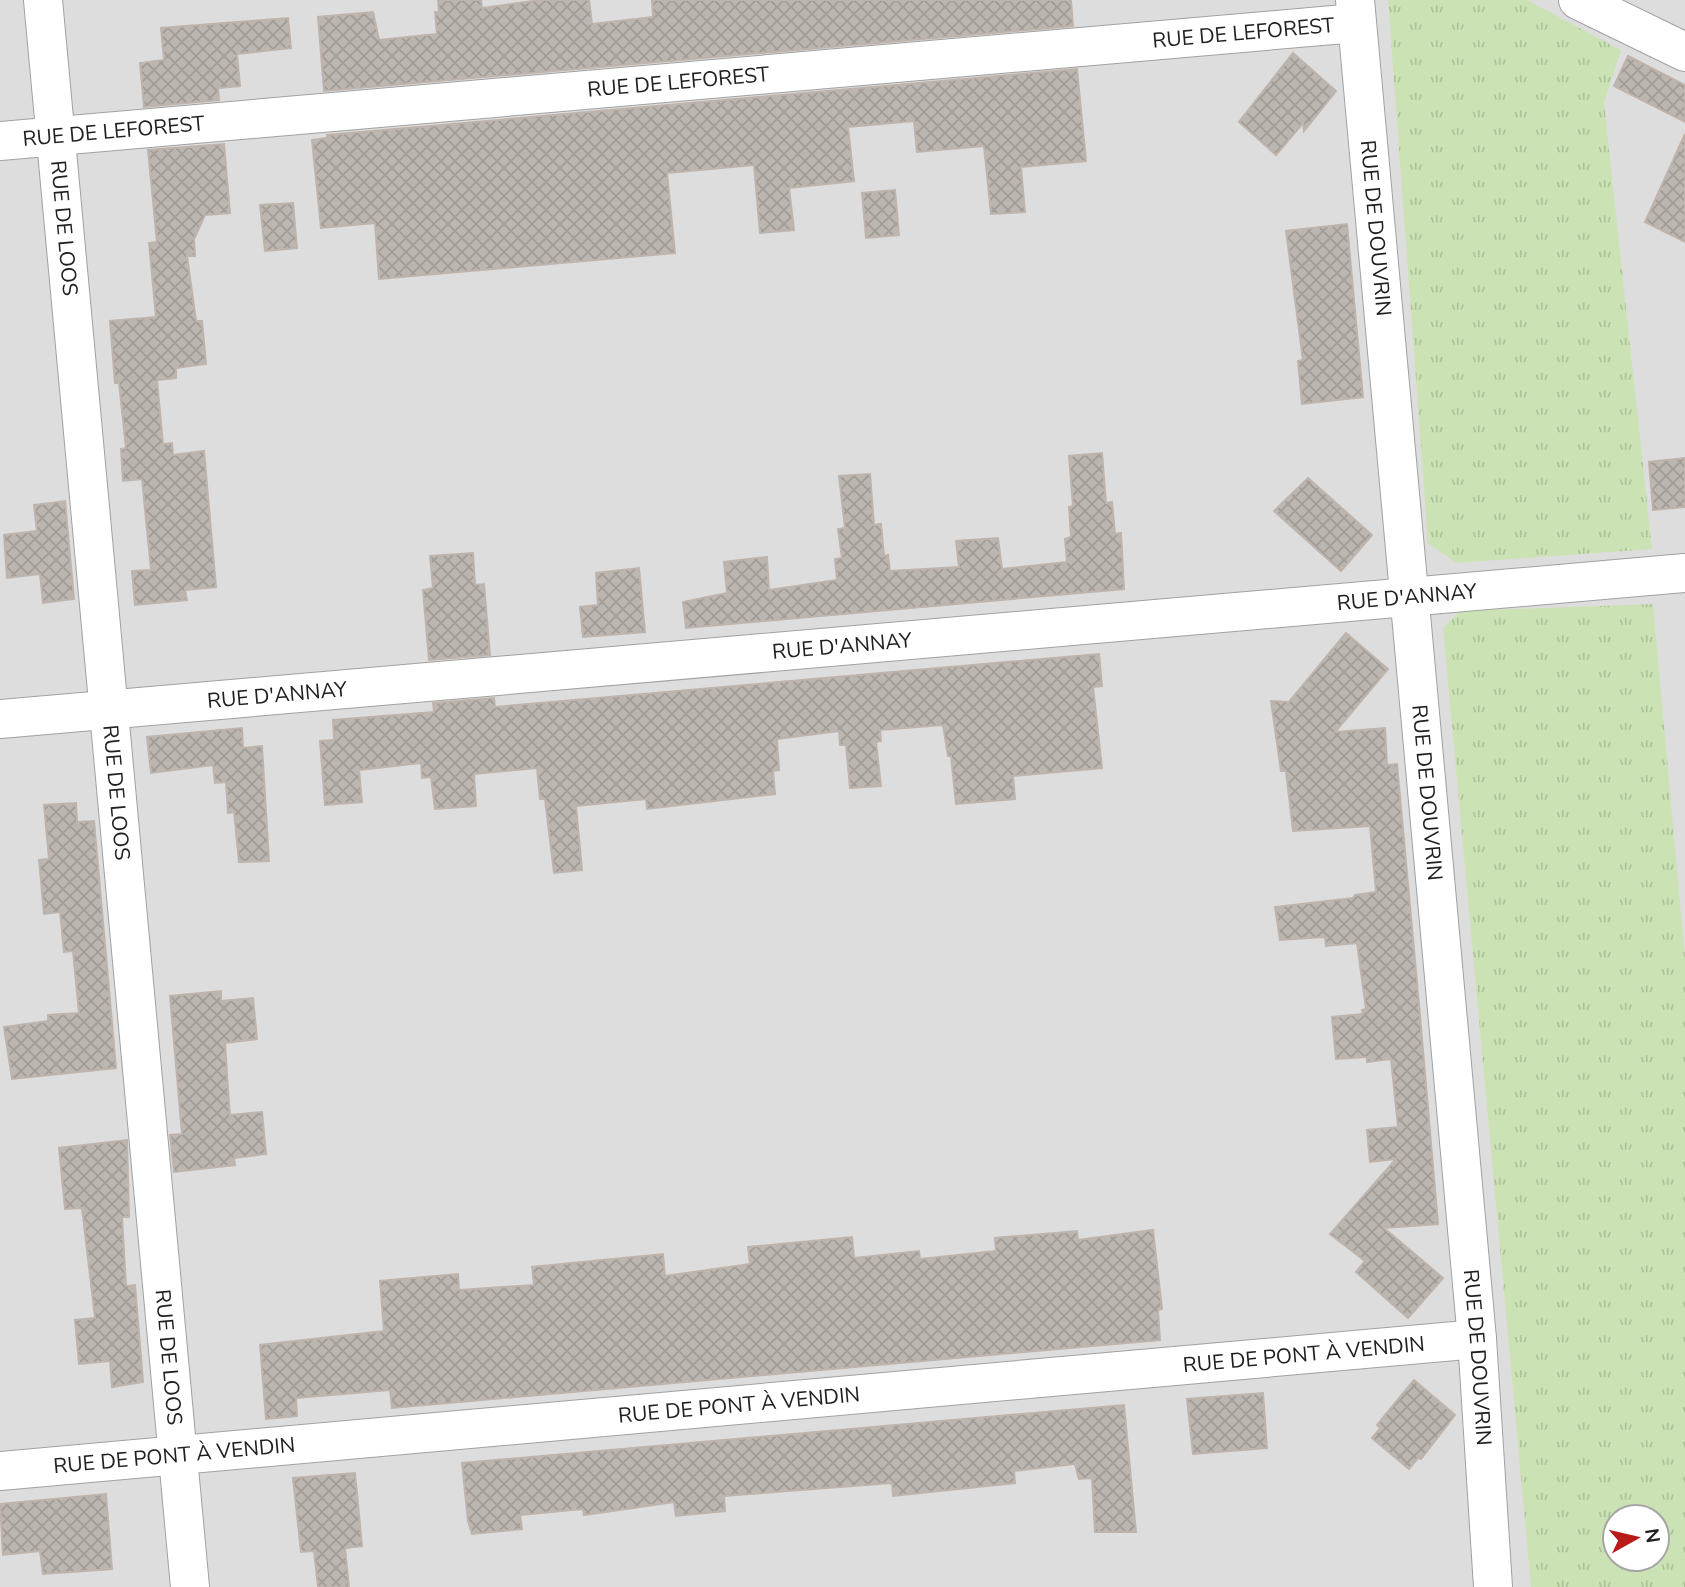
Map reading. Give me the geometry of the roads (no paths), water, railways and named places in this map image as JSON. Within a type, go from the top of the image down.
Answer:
[{"type":"street","name":"RUE DE LOOS","points":[[43,0],[190,1587]]},
{"type":"street","points":[[1578,0],[1685,52]]},
{"type":"street","name":"RUE DE LEFOREST","points":[[0,141],[1356,11]]},
{"type":"street","name":"RUE DE DOUVRIN","points":[[1356,11],[1477,1339],[1493,1587]]},
{"type":"street","name":"RUE D'ANNAY","points":[[0,719],[1685,573]]},
{"type":"street","name":"RUE DE PONT À VENDIN","points":[[0,1471],[1477,1339]]}]
